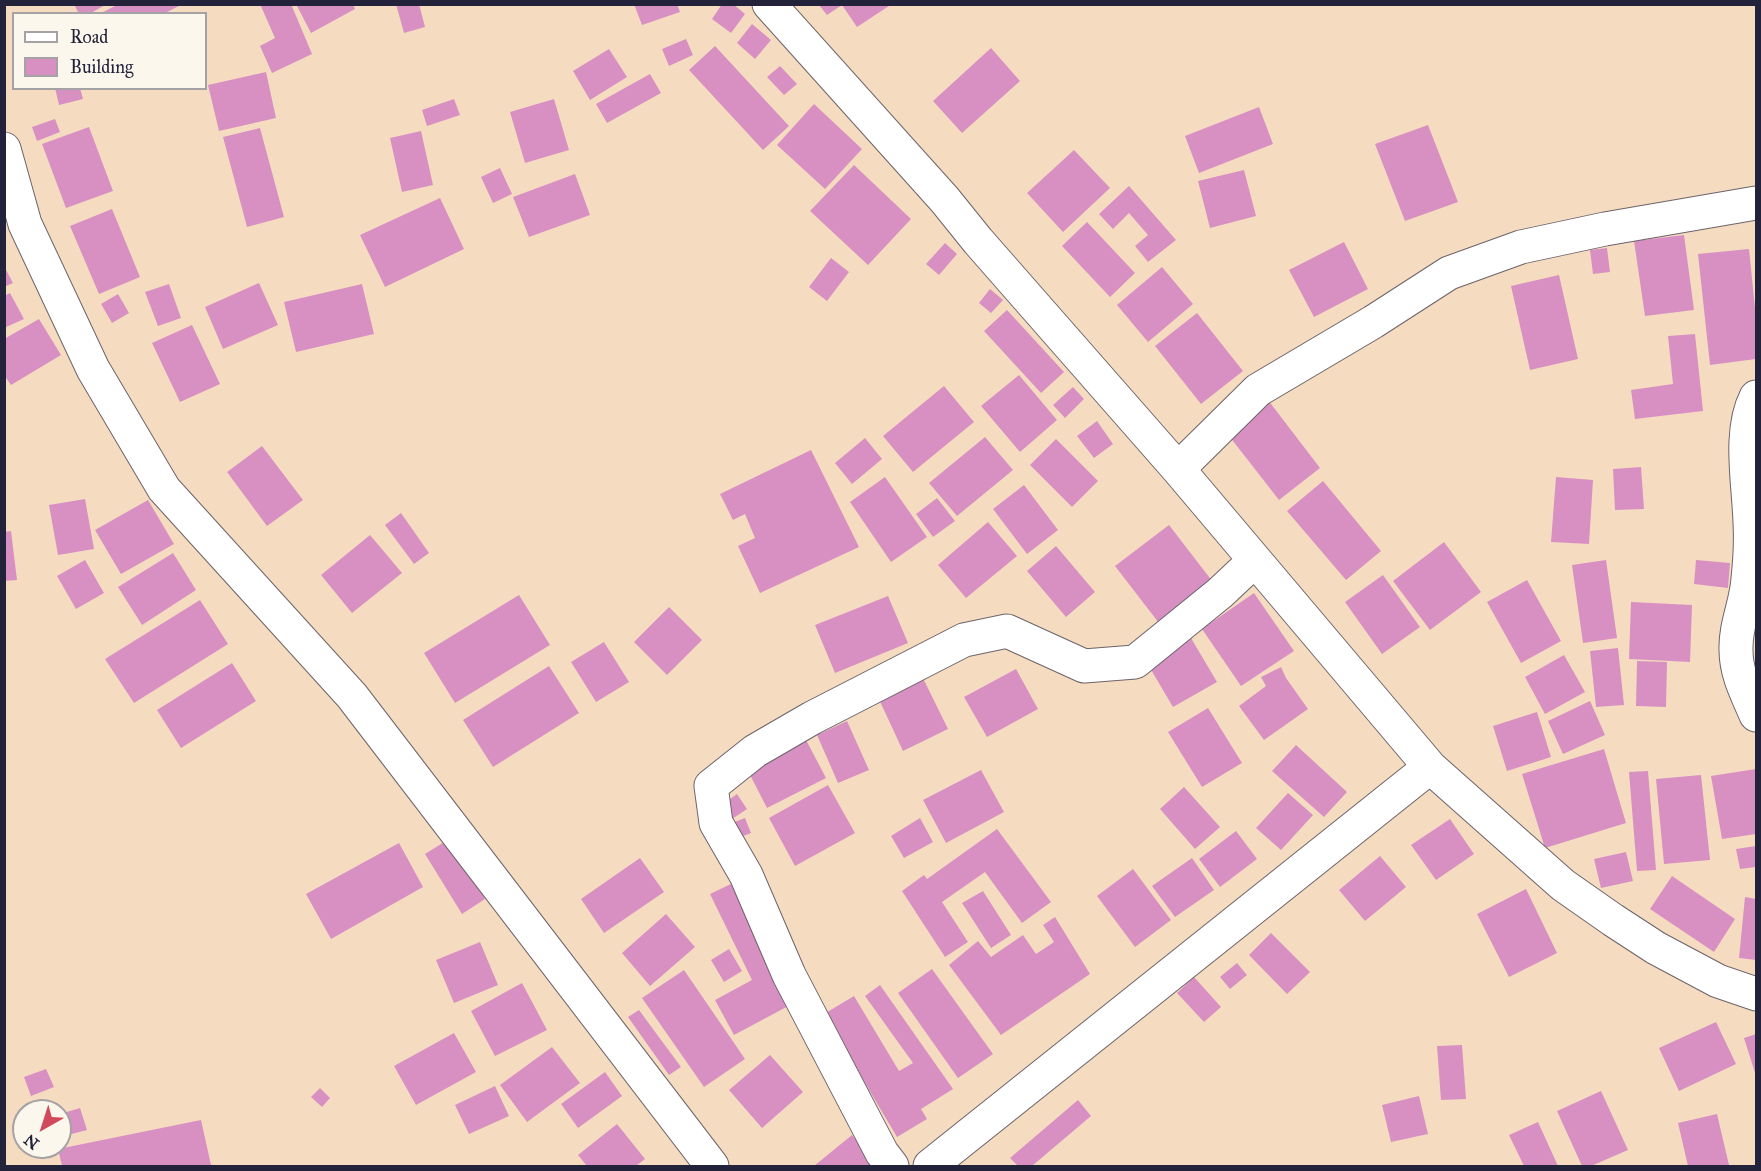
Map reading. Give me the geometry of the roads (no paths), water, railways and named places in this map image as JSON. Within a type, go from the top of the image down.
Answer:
[{"type":"street","points":[[769,4],[945,200],[978,241],[1178,469],[1430,767],[1563,885],[1613,920],[1656,948],[1718,981],[1756,994]]},
{"type":"street","points":[[4,149],[25,224],[93,369],[164,489],[352,696],[712,1167]]},
{"type":"street","points":[[1178,469],[1258,390],[1373,322],[1449,273],[1521,247],[1616,226],[1756,203]]},
{"type":"street","points":[[1756,397],[1750,409],[1746,438],[1750,527],[1748,582],[1739,615],[1736,650],[1740,677],[1756,715]]},
{"type":"street","points":[[892,1167],[882,1153],[789,975],[746,875],[716,823],[711,786],[755,751],[812,718],[964,640],[1006,631],[1084,666],[1135,662],[1220,593],[1254,561]]},
{"type":"street","points":[[930,1167],[1430,767]]}]
